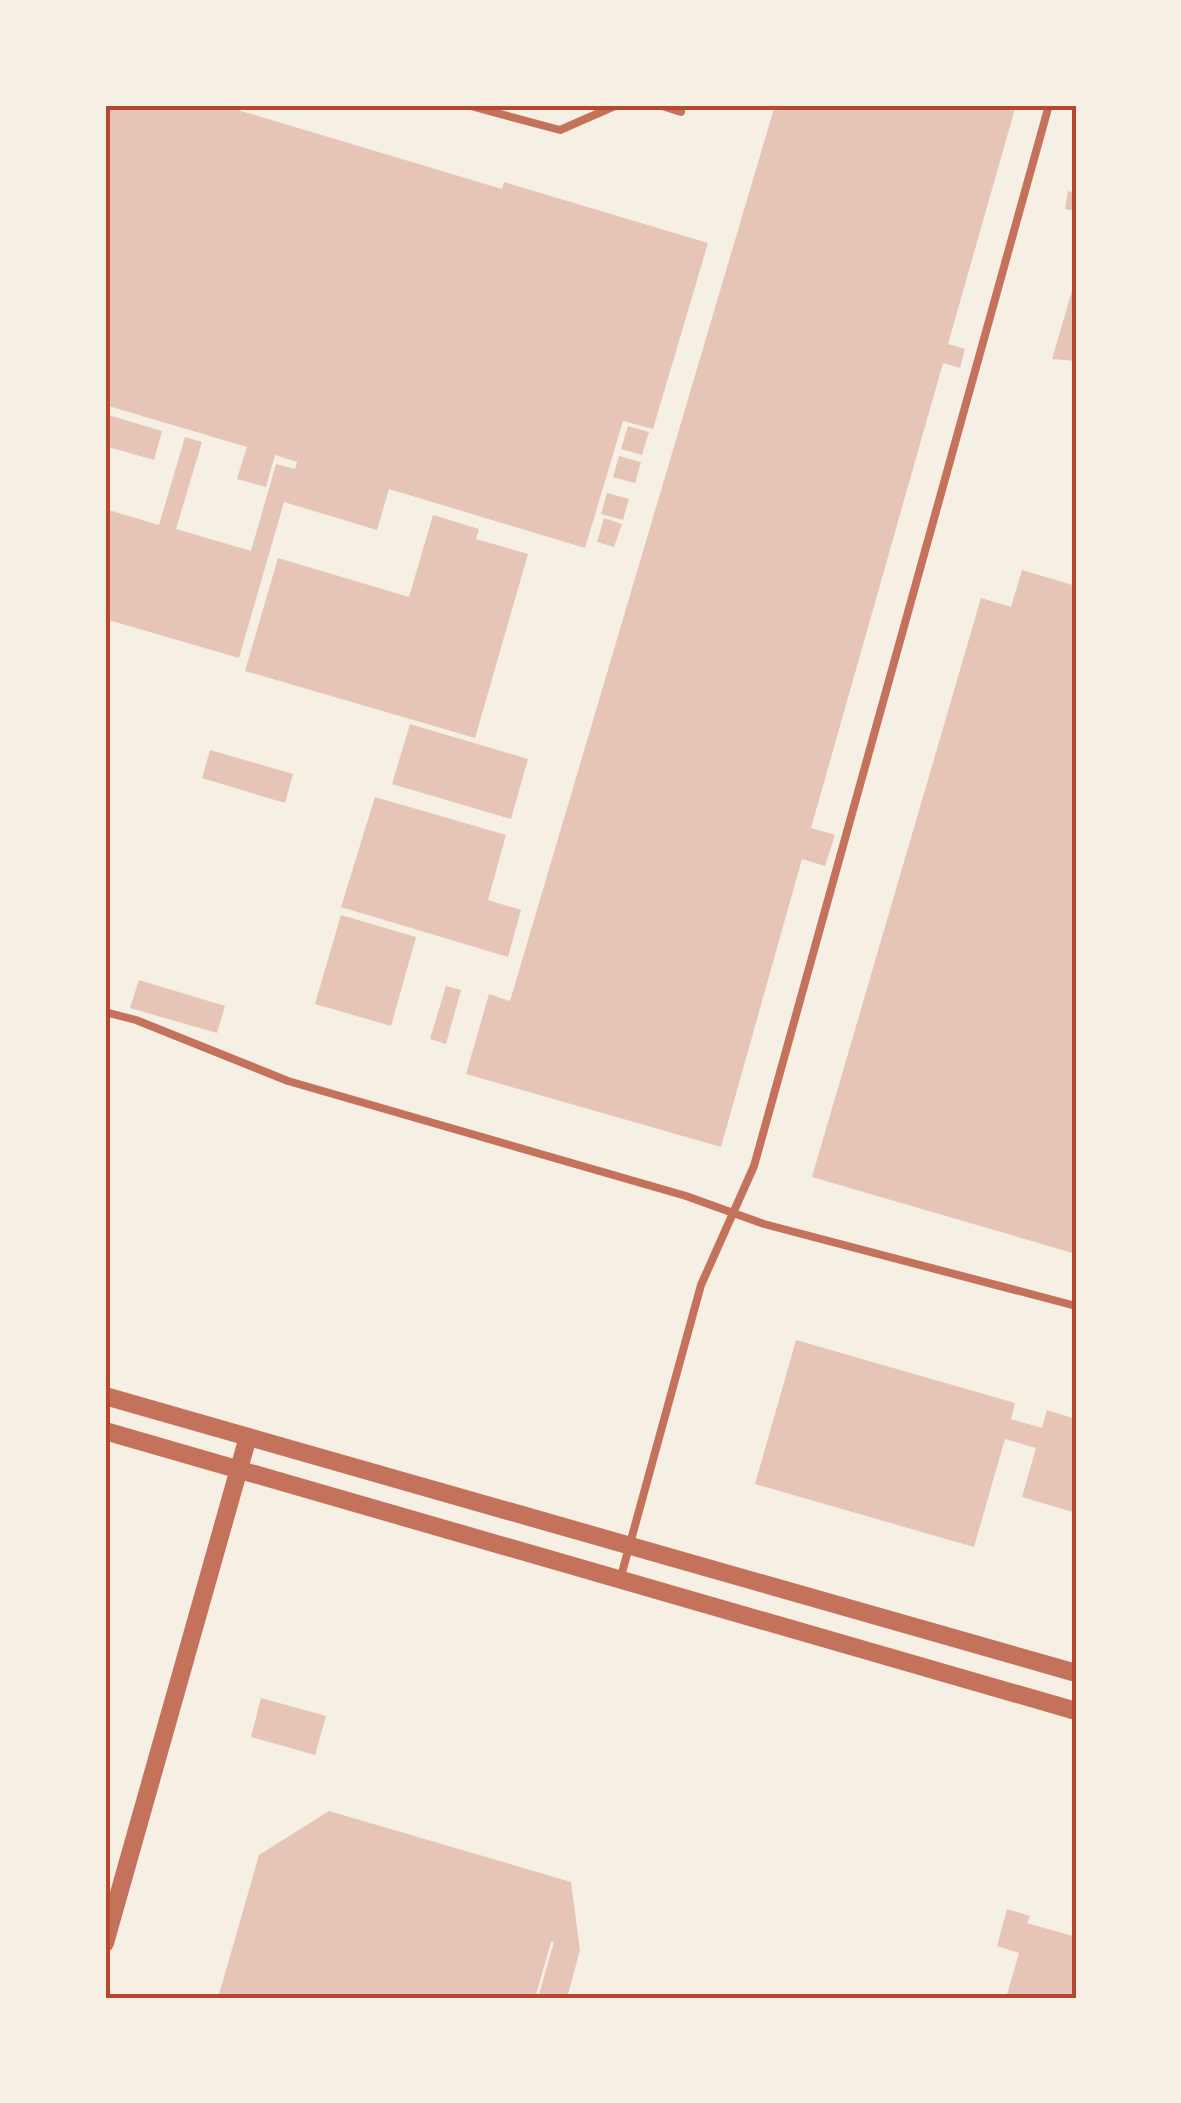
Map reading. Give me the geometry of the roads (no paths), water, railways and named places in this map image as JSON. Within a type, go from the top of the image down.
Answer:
[{"type":"street","points":[[105,1396],[1076,1672]]},
{"type":"street","points":[[105,1431],[1076,1711]]},
{"type":"street","points":[[105,1943],[248,1437]]},
{"type":"lane","points":[[467,105],[560,130],[617,105]]},
{"type":"lane","points":[[659,105],[681,112]]},
{"type":"lane","points":[[620,1580],[701,1286],[754,1166],[1048,105]]},
{"type":"lane","points":[[105,1012],[136,1020],[288,1081],[686,1196],[732,1213],[1076,1306]]}]
